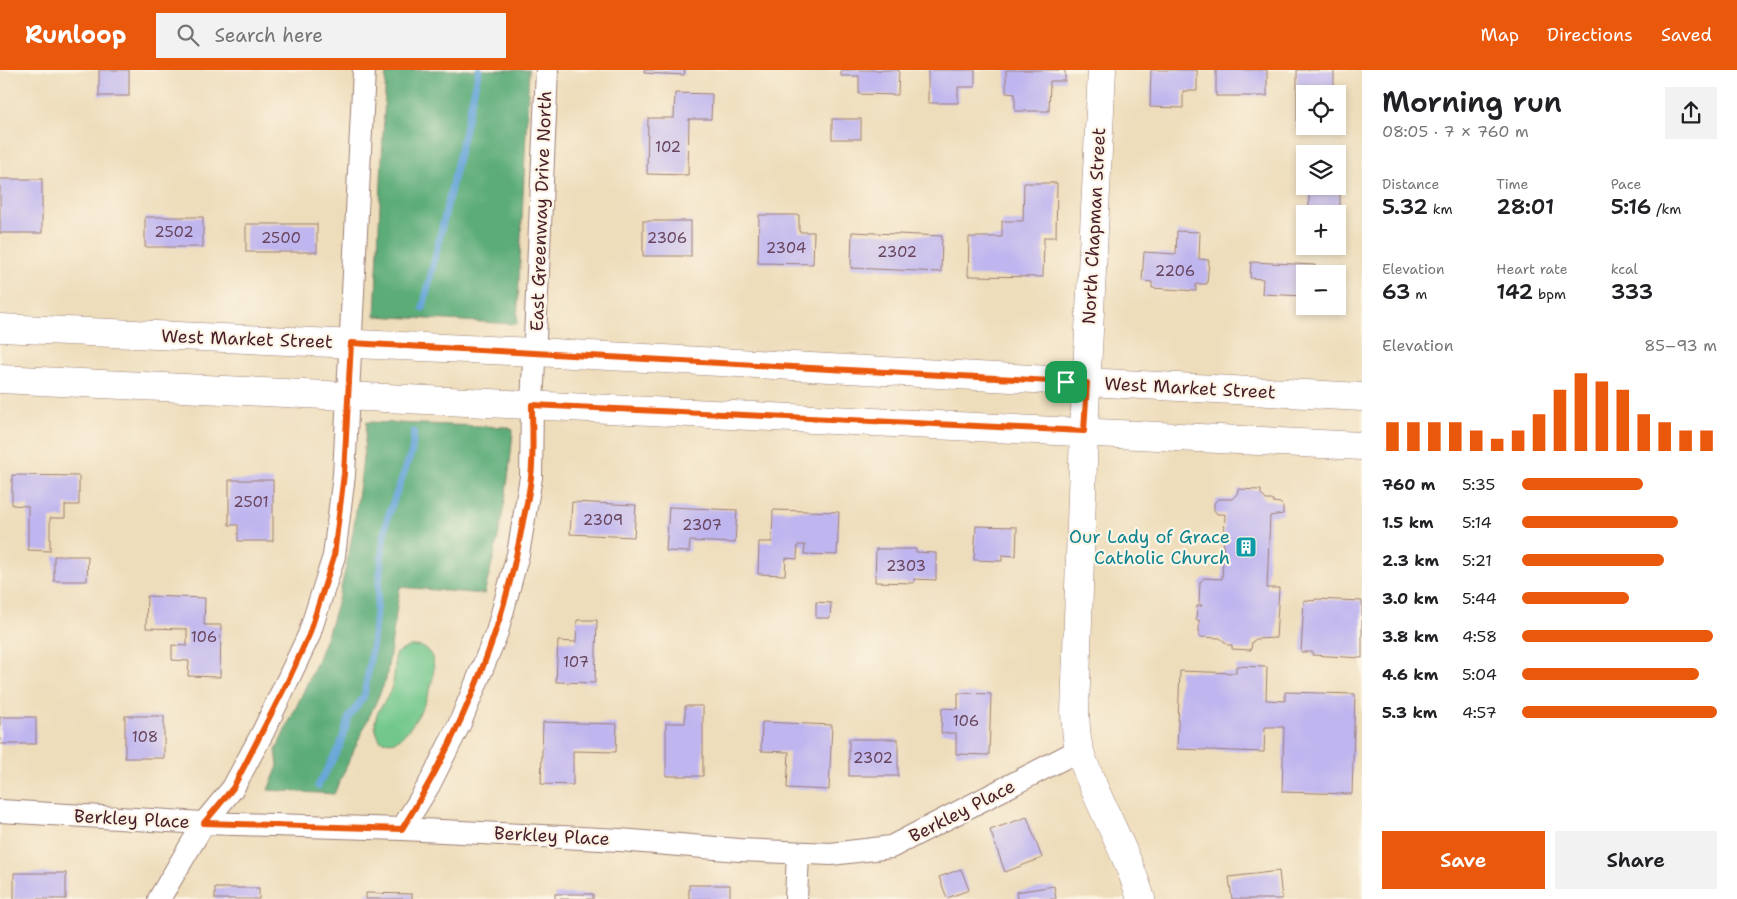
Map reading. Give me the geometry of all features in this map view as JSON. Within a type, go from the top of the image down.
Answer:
[{"type":"main road","name":"North Chapman Street","points":[[1102,70],[1084,431],[1074,714],[1079,750],[1142,899]]},
{"type":"main road","name":"West Market Street","points":[[0,328],[535,352],[1362,397]]},
{"type":"main road","points":[[0,379],[1362,446]]},
{"type":"street","points":[[159,899],[204,823],[233,788],[263,732],[309,635],[334,556],[344,474],[364,70]]},
{"type":"street","name":"East Greenway Drive North","points":[[402,829],[429,785],[460,723],[497,632],[518,554],[531,477],[532,405],[547,70]]},
{"type":"street","name":"Berkley Place","points":[[0,811],[204,823],[402,829],[620,840],[831,854],[891,847],[1079,750]]},
{"type":"street","points":[[796,899],[798,853]]},
{"type":"green space","points":[[386,70],[529,70],[517,324],[375,316]]},
{"type":"green space","points":[[367,422],[507,427],[513,430],[503,513],[484,594],[400,587],[386,680],[334,794],[268,790],[278,766],[276,750],[318,659],[340,592],[357,507]]},
{"type":"green space","points":[[410,646],[422,647],[430,654],[434,666],[433,679],[422,708],[406,732],[394,741],[380,740],[376,731],[376,718],[392,686],[395,654]]},
{"type":"building","points":[[99,70],[129,70],[129,96],[99,96]]},
{"type":"building","points":[[644,70],[685,70],[684,75],[644,73]]},
{"type":"building","points":[[841,70],[899,70],[898,95],[859,94],[859,76],[841,76]]},
{"type":"building","points":[[928,70],[975,70],[975,87],[958,87],[958,103],[928,103]]},
{"type":"building","points":[[1006,70],[1065,70],[1065,81],[1050,81],[1049,111],[1015,111],[1015,94],[1006,93]]},
{"type":"building","points":[[1151,70],[1197,70],[1197,91],[1183,91],[1183,108],[1150,107]]},
{"type":"building","points":[[1216,70],[1267,70],[1267,96],[1216,96]]},
{"type":"building","points":[[1297,70],[1334,70],[1334,85],[1297,85]]},
{"type":"building","points":[[675,93],[712,94],[711,119],[689,119],[688,175],[647,174],[648,118],[674,118]]},
{"type":"building","points":[[832,119],[861,119],[861,139],[832,139]]},
{"type":"building","points":[[0,179],[42,179],[42,233],[0,233]]},
{"type":"building","points":[[1024,183],[1057,183],[1056,237],[1044,237],[1043,277],[968,276],[969,237],[1002,237],[1002,221],[1023,221]]},
{"type":"building","points":[[1309,195],[1340,195],[1340,205],[1309,205]]},
{"type":"building","points":[[759,215],[799,215],[799,232],[814,232],[813,264],[758,263]]},
{"type":"building","points":[[145,217],[203,217],[203,247],[145,247]]},
{"type":"building","points":[[643,221],[691,221],[691,256],[643,256]]},
{"type":"building","points":[[246,224],[317,224],[317,252],[246,252]]},
{"type":"building","points":[[1177,231],[1200,232],[1199,259],[1209,260],[1207,284],[1196,284],[1196,291],[1152,288],[1152,282],[1142,281],[1144,252],[1176,254]]},
{"type":"building","points":[[852,232],[942,236],[941,272],[851,268]]},
{"type":"building","points":[[1251,262],[1315,265],[1296,265],[1296,296],[1262,294],[1263,279],[1250,278]]},
{"type":"building","points":[[12,475],[79,476],[79,505],[65,505],[65,518],[50,518],[50,551],[28,550],[28,506],[12,505]]},
{"type":"building","points":[[229,480],[273,480],[273,541],[238,541],[238,525],[229,525]]},
{"type":"building","name":"Our Lady of Grace Catholic Church","points":[[1238,489],[1261,490],[1261,494],[1266,500],[1273,500],[1273,502],[1280,503],[1283,506],[1283,514],[1270,516],[1267,588],[1279,588],[1276,638],[1256,639],[1252,642],[1251,650],[1232,649],[1232,645],[1228,645],[1220,638],[1199,637],[1199,620],[1196,620],[1197,606],[1202,606],[1199,603],[1200,582],[1204,578],[1222,579],[1225,514],[1217,514],[1214,510],[1214,503],[1218,499],[1232,499],[1237,494]]},
{"type":"building","points":[[572,502],[636,505],[634,537],[570,534]]},
{"type":"building","points":[[669,507],[737,510],[735,543],[690,541],[689,552],[666,551]]},
{"type":"building","points":[[773,510],[839,512],[837,555],[804,554],[805,545],[798,545],[797,559],[786,558],[785,575],[758,574],[759,542],[772,542]]},
{"type":"building","points":[[976,526],[1017,527],[1016,556],[1002,555],[1002,561],[974,560]]},
{"type":"building","points":[[876,549],[916,549],[916,552],[936,553],[936,580],[914,579],[914,583],[875,582]]},
{"type":"building","points":[[54,556],[88,556],[87,581],[54,581]]},
{"type":"building","points":[[147,596],[205,598],[204,625],[221,625],[220,677],[188,676],[189,661],[172,660],[172,645],[187,646],[187,629],[146,628]]},
{"type":"building","points":[[1315,599],[1362,601],[1362,658],[1312,655],[1313,652],[1301,652],[1304,600],[1314,601]]},
{"type":"building","points":[[816,602],[831,603],[830,618],[816,618]]},
{"type":"building","points":[[577,620],[597,620],[595,683],[556,682],[558,641],[576,642]]},
{"type":"building","points":[[1236,666],[1267,667],[1266,700],[1285,701],[1285,692],[1355,694],[1352,794],[1282,792],[1284,727],[1265,727],[1264,752],[1177,749],[1180,671],[1236,673]]},
{"type":"building","points":[[958,693],[991,694],[989,755],[956,754],[956,733],[941,733],[942,708],[958,709]]},
{"type":"building","points":[[685,706],[703,706],[703,776],[666,776],[666,723],[685,723]]},
{"type":"building","points":[[125,716],[164,716],[164,758],[125,758]]},
{"type":"building","points":[[0,717],[36,717],[36,744],[0,744]]},
{"type":"building","points":[[543,722],[617,724],[616,752],[573,751],[573,785],[541,784]]},
{"type":"building","points":[[762,722],[832,725],[829,790],[787,788],[789,752],[761,751]]},
{"type":"building","points":[[849,739],[898,739],[898,776],[849,776]]},
{"type":"building","points":[[1027,817],[1042,858],[1005,872],[990,830]]},
{"type":"building","points":[[961,869],[969,890],[947,898],[939,877]]},
{"type":"building","points":[[1279,871],[1282,899],[1232,899],[1229,877]]},
{"type":"building","points":[[14,873],[66,873],[66,899],[14,899]]},
{"type":"building","points":[[689,885],[730,885],[730,899],[689,899]]},
{"type":"building","points":[[1054,886],[1056,899],[1017,899],[1016,892]]},
{"type":"building","points":[[215,888],[259,888],[259,899],[215,899]]},
{"type":"building","points":[[366,893],[412,894],[412,899],[366,899]]},
{"type":"building","points":[[555,894],[593,894],[593,899],[555,899]]},
{"type":"waterway","points":[[423,308],[479,70]]},
{"type":"waterway","points":[[318,786],[340,746],[349,717],[364,696],[373,642],[384,534],[388,516],[412,451],[414,432]]},
{"type":"place","name":"Our Lady of Grace Catholic Church","points":[[1246,547]]},
{"type":"route","points":[[351,343],[1066,382],[1087,383],[1084,431],[532,405],[531,477],[518,554],[497,632],[460,723],[429,785],[402,829],[204,823],[233,788],[287,683],[309,635],[334,556],[344,474],[351,343]]}]
